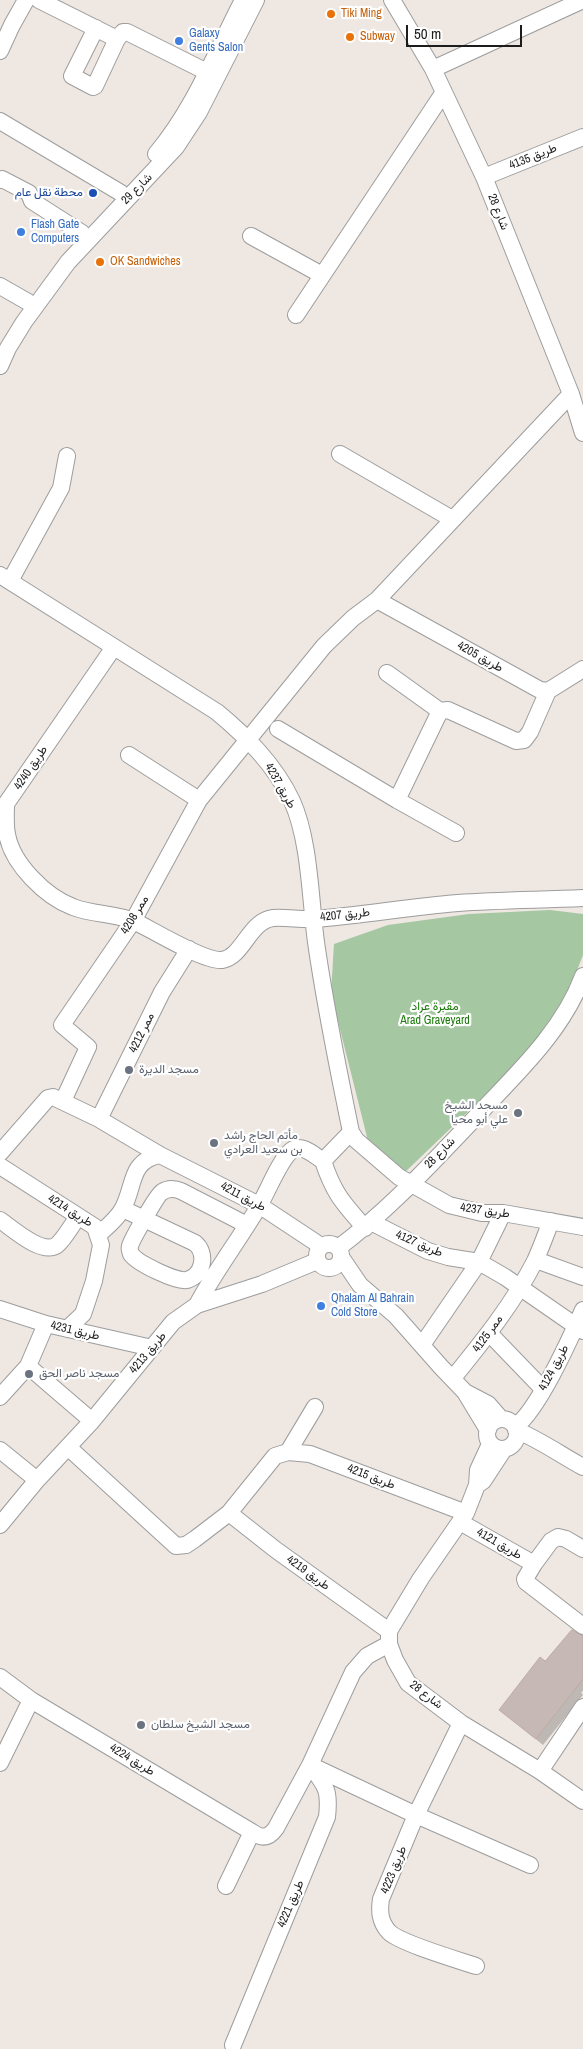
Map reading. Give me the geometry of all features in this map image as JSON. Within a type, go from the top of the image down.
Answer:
[{"type":"street","points":[[0,51],[6,22],[26,0]]},
{"type":"street","points":[[39,0],[117,39]]},
{"type":"street","name":"شارع 29","points":[[0,342],[28,302],[82,233],[121,193],[167,141],[207,72],[244,0]]},
{"type":"street","name":"شارع 29","points":[[0,366],[8,348],[37,303],[68,262],[176,147],[199,112],[256,0]]},
{"type":"street","name":"شارع 28","points":[[392,0],[433,69],[484,177],[571,394],[583,434]]},
{"type":"street","points":[[433,69],[583,0]]},
{"type":"street","points":[[96,28],[72,76],[86,84],[95,86],[117,39],[123,32],[127,32],[207,72]]},
{"type":"street","points":[[296,315],[444,92]]},
{"type":"street","points":[[0,120],[121,193]]},
{"type":"street","name":"طريق 4135","points":[[484,177],[583,137]]},
{"type":"street","points":[[0,180],[2,179],[29,193],[32,201],[82,233]]},
{"type":"street","points":[[251,236],[322,275]]},
{"type":"street","points":[[0,286],[28,302]]},
{"type":"street","points":[[248,739],[324,646],[353,618],[377,600],[571,394]]},
{"type":"street","points":[[340,454],[452,519]]},
{"type":"street","points":[[5,578],[60,488],[67,456]]},
{"type":"street","name":"طريق 4237","points":[[5,578],[217,712],[248,739],[272,769],[292,802],[303,835],[329,1028],[351,1132],[372,1154],[399,1177],[449,1205],[482,1213],[503,1213],[583,1227]]},
{"type":"street","name":"طريق 4205","points":[[377,600],[540,690],[548,691]]},
{"type":"street","name":"طريق 4240","points":[[114,647],[3,802],[6,834],[11,848],[35,882],[52,896],[74,908],[133,921]]},
{"type":"street","points":[[387,673],[440,711],[448,710],[516,741],[524,740],[530,732],[548,691],[583,669]]},
{"type":"street","points":[[397,800],[440,711]]},
{"type":"street","points":[[278,729],[456,833]]},
{"type":"street","name":"ممر 4208","points":[[56,1100],[88,1047],[62,1025],[133,921],[199,800],[248,739]]},
{"type":"street","points":[[130,756],[199,800]]},
{"type":"street","name":"طريق 4207","points":[[133,921],[189,950],[213,960],[222,960],[229,958],[259,924],[272,918],[313,919],[458,903],[583,898]]},
{"type":"street","name":"ممر 4212","points":[[99,1120],[162,992],[189,950]]},
{"type":"street","name":"شارع 28","points":[[330,1256],[368,1225],[411,1184],[537,1051],[576,995],[583,976]]},
{"type":"street","points":[[0,1153],[56,1100]]},
{"type":"street","name":"طريق 4211","points":[[56,1100],[99,1120],[160,1155],[259,1205],[330,1256]]},
{"type":"street","points":[[323,1161],[351,1132]]},
{"type":"street","points":[[197,1305],[259,1205],[270,1182],[291,1151],[299,1148],[306,1150],[323,1161],[330,1184],[340,1199],[368,1225]]},
{"type":"street","points":[[99,1234],[123,1209],[134,1174],[141,1164],[152,1156],[160,1155]]},
{"type":"street","name":"طريق 4214","points":[[0,1166],[96,1227],[99,1234],[101,1254],[89,1298],[83,1314],[67,1329]]},
{"type":"street","points":[[123,1209],[145,1220],[194,1243],[202,1250],[203,1260],[197,1273],[190,1278],[182,1280],[172,1278],[134,1258],[131,1254],[131,1244],[145,1220],[157,1196],[165,1190],[181,1191],[247,1225]]},
{"type":"street","points":[[422,1345],[479,1262],[503,1213]]},
{"type":"street","points":[[0,1220],[38,1246],[48,1249],[57,1245],[78,1217]]},
{"type":"street","points":[[551,1221],[536,1260],[520,1287],[580,1328]]},
{"type":"street","name":"طريق 4127","points":[[368,1225],[428,1251],[448,1257],[479,1262],[520,1287]]},
{"type":"street","points":[[203,1255],[221,1265]]},
{"type":"street","points":[[330,1256],[349,1282],[360,1285],[396,1316],[466,1392],[498,1442]]},
{"type":"street","name":"طريق 4213","points":[[0,1525],[37,1480],[69,1448],[174,1322],[197,1305],[262,1284],[330,1256]]},
{"type":"street","points":[[536,1260],[583,1277]]},
{"type":"street","name":"ممر 4125","points":[[453,1378],[490,1334],[520,1287]]},
{"type":"street","name":"طريق 4231","points":[[0,1309],[46,1324],[152,1348]]},
{"type":"street","name":"طريق 4124","points":[[498,1442],[495,1421],[510,1424],[525,1419],[580,1328],[583,1310]]},
{"type":"street","points":[[0,1397],[6,1380],[28,1366],[46,1324]]},
{"type":"street","points":[[490,1334],[543,1390]]},
{"type":"street","points":[[28,1366],[92,1421]]},
{"type":"street","points":[[466,1392],[488,1404],[510,1424],[583,1467]]},
{"type":"street","points":[[69,1448],[176,1546],[186,1545],[229,1513],[282,1454],[314,1407]]},
{"type":"street","points":[[498,1442],[515,1442],[510,1424]]},
{"type":"street","points":[[498,1442],[548,1447]]},
{"type":"street","points":[[226,1886],[259,1835],[276,1828],[310,1765],[353,1672],[367,1656],[389,1638],[421,1578],[463,1517],[477,1485],[478,1470],[498,1442]]},
{"type":"street","points":[[0,1450],[37,1480]]},
{"type":"street","name":"طريق 4215","points":[[282,1454],[310,1454],[463,1517]]},
{"type":"street","name":"طريق 4219","points":[[229,1513],[389,1638]]},
{"type":"street","name":"طريق 4121","points":[[463,1517],[534,1564],[551,1541],[558,1537],[566,1539],[583,1549]]},
{"type":"street","points":[[534,1564],[525,1579],[526,1582],[583,1626]]},
{"type":"street","name":"شارع 28","points":[[389,1638],[395,1660],[408,1683],[461,1723],[540,1771],[583,1800]]},
{"type":"street","name":"طريق 4224","points":[[0,1677],[32,1700],[259,1835]]},
{"type":"street","points":[[0,1763],[32,1700]]},
{"type":"street","points":[[540,1771],[583,1707]]},
{"type":"street","name":"طريق 4223","points":[[461,1723],[416,1816],[382,1899],[380,1918],[390,1934],[476,1966]]},
{"type":"street","points":[[310,1765],[416,1816],[530,1865]]},
{"type":"street","name":"طريق 4221","points":[[233,2045],[327,1817],[329,1802],[326,1787],[310,1765]]},
{"type":"green space","name":"مقبرة عراد Arad Graveyard","points":[[550,910],[583,914],[583,955],[567,996],[530,1052],[401,1176],[370,1149],[331,993],[334,944],[388,925],[469,914]]},
{"type":"building","points":[[572,1630],[583,1636],[583,1679],[536,1739],[499,1710],[540,1657],[545,1661]]},
{"type":"place","name":"Tiki Ming","points":[[331,14]]},
{"type":"place","name":"Subway","points":[[350,37]]},
{"type":"place","name":"Galaxy Gents Salon","points":[[179,41]]},
{"type":"place","name":"محطة نقل عام","points":[[93,193]]},
{"type":"place","name":"Flash Gate Computers","points":[[21,232]]},
{"type":"place","name":"OK Sandwiches","points":[[100,262]]},
{"type":"place","name":"مسجد الديرة","points":[[129,1070]]},
{"type":"place","name":"مسجد الشيخ علي أبو محيا","points":[[518,1113]]},
{"type":"place","name":"مأتم الحاج راشد بن سعيد العرادي","points":[[214,1143]]},
{"type":"place","name":"Qhalam Al Bahrain Cold Store","points":[[321,1306]]},
{"type":"place","name":"مسجد ناصر الحق","points":[[29,1374]]},
{"type":"place","name":"مسجد الشيخ سلطان","points":[[141,1725]]}]
